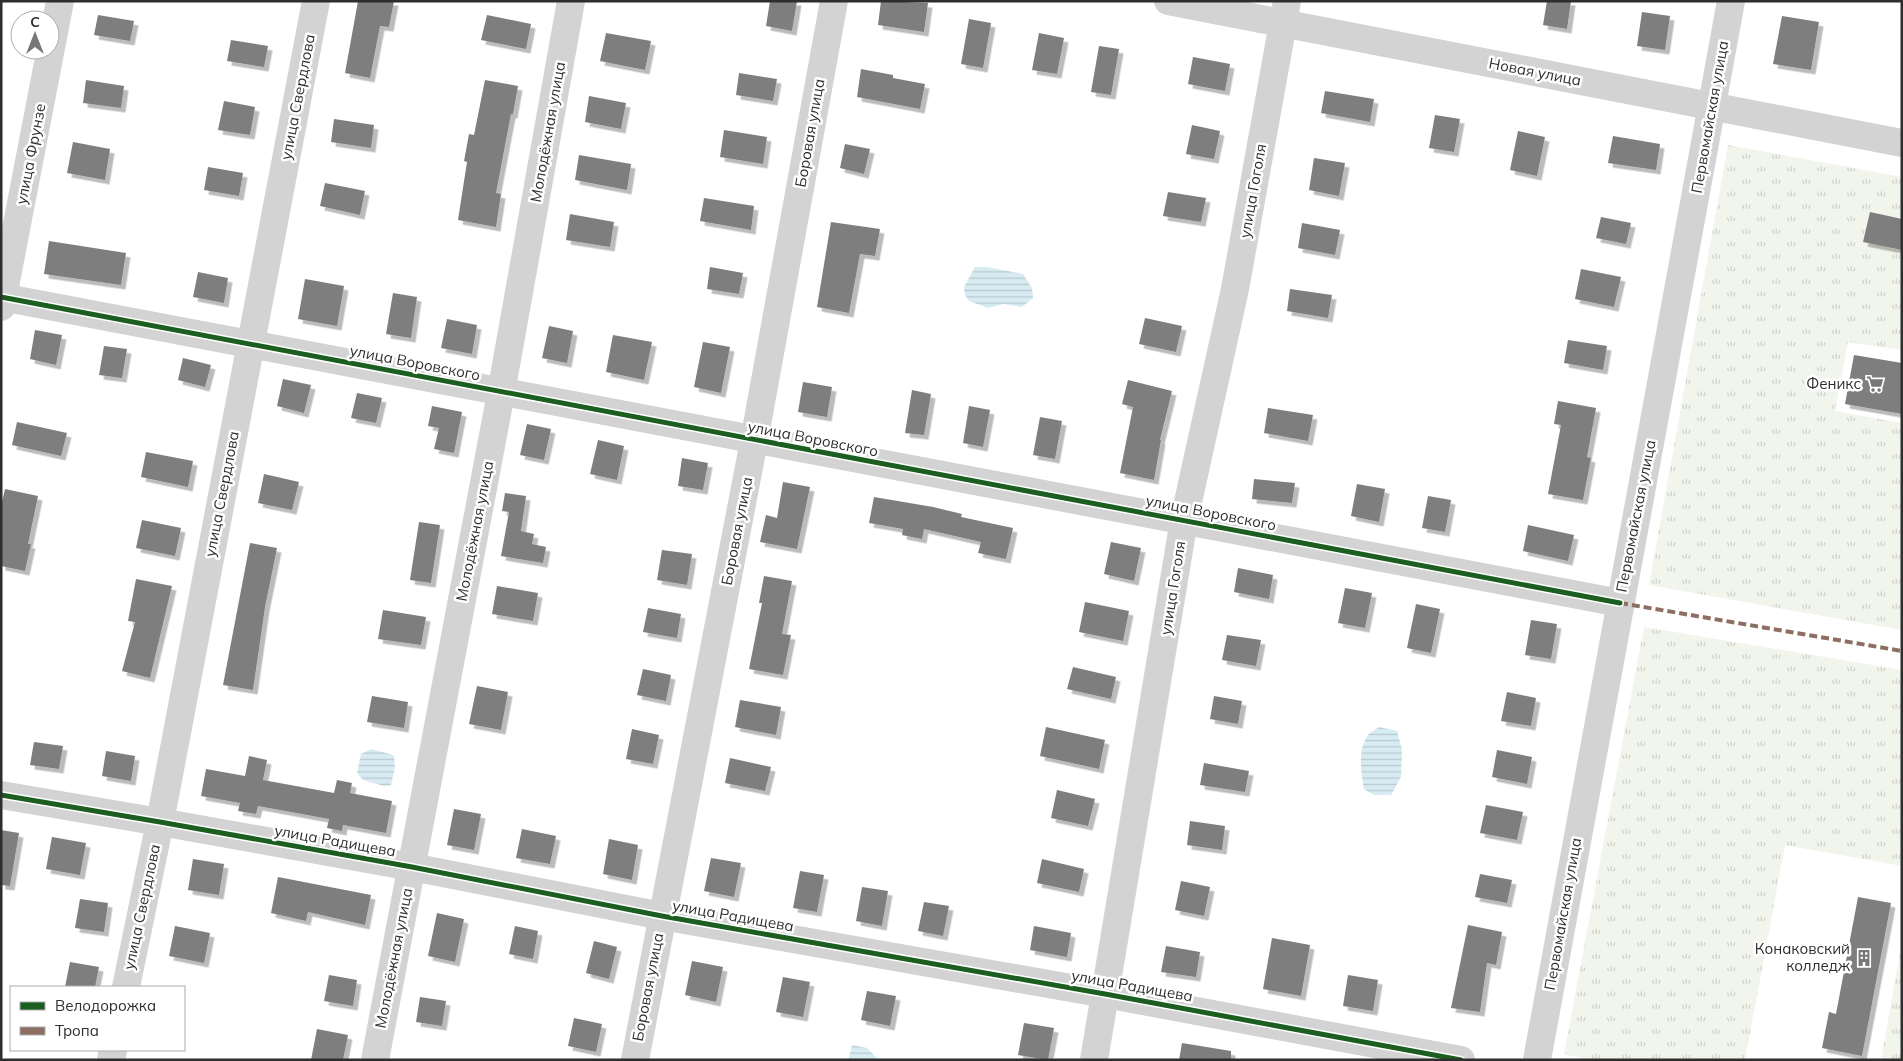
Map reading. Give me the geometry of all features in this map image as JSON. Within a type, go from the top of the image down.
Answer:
[{"type":"street","name":"улица Фрунзе","points":[[2,300],[60,1]]},
{"type":"street","name":"улица Свердлова","points":[[126,986],[160,822],[316,1]]},
{"type":"street","name":"Молодёжная улица","points":[[375,1060],[501,393],[571,1]]},
{"type":"street","name":"Боровая улица","points":[[635,1060],[754,441],[834,1]]},
{"type":"street","name":"Новая улица","points":[[1168,1],[1286,12],[1713,106],[1902,143]]},
{"type":"street","name":"Первомайская улица","points":[[1537,1060],[1731,1]]},
{"type":"street","name":"улица Гоголя","points":[[1094,1060],[1184,520],[1235,289],[1286,12]]},
{"type":"street","name":"улица Воровского","points":[[2,300],[250,344],[754,441],[1620,603]]},
{"type":"street","name":"улица Радищева","points":[[1,795],[412,867],[662,916],[1106,994],[1461,1060]]},
{"type":"green space","points":[[1728,145],[1902,177],[1902,350],[1848,342],[1835,411],[1902,423],[1902,630],[1649,585]]},
{"type":"green space","points":[[1644,627],[1902,670],[1902,866],[1785,845],[1745,1060],[1590,1060],[1564,1054]]},
{"type":"green space","points":[[1902,942],[1902,1060],[1881,1060]]},
{"type":"shaded area","points":[[975,267],[987,267],[1023,274],[1032,288],[1033,298],[1022,307],[1003,304],[988,308],[969,301],[965,295],[964,287]]},
{"type":"shaded area","points":[[1379,727],[1397,731],[1402,750],[1401,777],[1391,795],[1374,795],[1364,789],[1361,753],[1369,734]]},
{"type":"shaded area","points":[[371,749],[394,756],[395,767],[391,785],[384,786],[363,780],[357,773],[361,754]]},
{"type":"shaded area","points":[[852,1045],[867,1048],[878,1059],[842,1060],[849,1058]]},
{"type":"building","points":[[358,1],[394,1],[389,27],[380,26],[370,78],[345,73]]},
{"type":"building","points":[[770,1],[797,1],[792,31],[766,26]]},
{"type":"building","points":[[881,1],[928,3],[924,32],[878,25]]},
{"type":"building","points":[[1547,1],[1571,1],[1567,29],[1543,25]]},
{"type":"building","points":[[1642,12],[1670,16],[1665,50],[1637,46]]},
{"type":"building","points":[[98,15],[134,21],[130,41],[94,35]]},
{"type":"building","points":[[487,15],[531,24],[526,49],[481,40]]},
{"type":"building","points":[[1782,16],[1819,22],[1811,70],[1773,64]]},
{"type":"building","points":[[969,19],[991,23],[983,68],[961,64]]},
{"type":"building","points":[[606,33],[651,41],[645,70],[600,61]]},
{"type":"building","points":[[1039,33],[1064,38],[1057,74],[1032,70]]},
{"type":"building","points":[[231,40],[268,46],[264,67],[227,61]]},
{"type":"building","points":[[1099,46],[1119,49],[1111,95],[1091,92]]},
{"type":"building","points":[[1193,57],[1230,64],[1225,91],[1188,84]]},
{"type":"building","points":[[861,69],[925,84],[920,109],[857,97]]},
{"type":"building","points":[[739,73],[777,79],[773,101],[736,95]]},
{"type":"building","points":[[86,80],[124,86],[121,108],[83,103]]},
{"type":"building","points":[[485,80],[518,86],[496,193],[501,194],[496,227],[458,220],[467,162],[464,161],[469,134],[474,135]]},
{"type":"building","points":[[1325,91],[1374,99],[1370,122],[1321,113]]},
{"type":"building","points":[[589,96],[626,103],[621,129],[585,122]]},
{"type":"building","points":[[224,101],[255,107],[250,135],[218,130]]},
{"type":"building","points":[[1435,115],[1460,119],[1454,152],[1429,148]]},
{"type":"building","points":[[334,119],[374,125],[371,148],[331,142]]},
{"type":"building","points":[[1192,125],[1220,131],[1214,159],[1186,154]]},
{"type":"building","points":[[724,130],[767,137],[763,164],[720,157]]},
{"type":"building","points":[[1518,131],[1545,137],[1537,176],[1510,170]]},
{"type":"building","points":[[1613,136],[1660,144],[1656,170],[1608,163]]},
{"type":"building","points":[[73,142],[110,149],[105,180],[67,173]]},
{"type":"building","points":[[845,144],[870,149],[864,174],[840,168]]},
{"type":"building","points":[[579,155],[631,164],[627,190],[575,180]]},
{"type":"building","points":[[1314,158],[1345,163],[1339,196],[1309,190]]},
{"type":"building","points":[[208,167],[243,173],[239,196],[204,190]]},
{"type":"building","points":[[325,183],[365,191],[360,215],[320,206]]},
{"type":"building","points":[[1168,192],[1206,198],[1201,222],[1163,216]]},
{"type":"building","points":[[704,198],[754,206],[751,230],[700,221]]},
{"type":"building","points":[[1870,212],[1902,219],[1902,250],[1863,242]]},
{"type":"building","points":[[570,214],[614,222],[610,247],[566,240]]},
{"type":"building","points":[[1601,217],[1631,223],[1626,244],[1596,238]]},
{"type":"building","points":[[831,222],[880,229],[875,256],[860,254],[849,313],[817,307]]},
{"type":"building","points":[[1302,223],[1340,230],[1335,255],[1298,248]]},
{"type":"building","points":[[49,241],[126,253],[121,285],[44,274]]},
{"type":"building","points":[[710,267],[743,273],[739,294],[707,289]]},
{"type":"building","points":[[1581,269],[1621,277],[1614,307],[1575,299]]},
{"type":"building","points":[[198,272],[228,278],[224,303],[193,297]]},
{"type":"building","points":[[305,279],[344,286],[337,326],[298,319]]},
{"type":"building","points":[[1290,289],[1332,295],[1328,318],[1287,311]]},
{"type":"building","points":[[393,293],[417,297],[411,338],[386,334]]},
{"type":"building","points":[[1145,318],[1182,326],[1176,352],[1139,344]]},
{"type":"building","points":[[447,319],[477,325],[472,354],[441,348]]},
{"type":"building","points":[[549,326],[573,331],[567,363],[542,358]]},
{"type":"building","points":[[35,330],[62,335],[56,365],[30,359]]},
{"type":"building","points":[[613,335],[652,342],[644,380],[606,372]]},
{"type":"building","points":[[1568,340],[1607,346],[1603,370],[1564,363]]},
{"type":"building","points":[[703,342],[730,347],[721,393],[694,387]]},
{"type":"building","points":[[104,346],[127,349],[122,378],[99,375]]},
{"type":"building","name":"Феникс","points":[[1854,355],[1902,363],[1902,414],[1845,404]]},
{"type":"building","points":[[183,358],[211,365],[205,387],[178,380]]},
{"type":"building","points":[[283,379],[311,385],[304,413],[277,406]]},
{"type":"building","points":[[1128,380],[1172,391],[1160,440],[1154,480],[1120,473],[1133,407],[1122,404]]},
{"type":"building","points":[[803,382],[832,387],[827,417],[798,412]]},
{"type":"building","points":[[912,390],[931,394],[924,435],[905,433]]},
{"type":"building","points":[[357,393],[382,398],[376,423],[351,418]]},
{"type":"building","points":[[1558,401],[1596,408],[1587,457],[1591,458],[1583,500],[1548,494],[1561,425],[1554,424]]},
{"type":"building","points":[[432,406],[462,412],[454,453],[434,449],[439,428],[428,426]]},
{"type":"building","points":[[969,406],[990,410],[983,447],[963,443]]},
{"type":"building","points":[[1268,408],[1313,415],[1308,441],[1264,433]]},
{"type":"building","points":[[1040,417],[1062,421],[1055,459],[1033,455]]},
{"type":"building","points":[[17,422],[67,433],[61,456],[12,445]]},
{"type":"building","points":[[527,424],[551,429],[544,460],[520,455]]},
{"type":"building","points":[[598,440],[624,446],[617,480],[590,474]]},
{"type":"building","points":[[146,452],[193,461],[188,487],[141,477]]},
{"type":"building","points":[[682,458],[708,463],[703,490],[678,486]]},
{"type":"building","points":[[264,474],[299,482],[292,510],[258,503]]},
{"type":"building","points":[[1254,479],[1295,483],[1292,503],[1252,499]]},
{"type":"building","points":[[783,482],[810,487],[797,549],[760,542],[766,515],[777,518]]},
{"type":"building","points":[[1357,484],[1385,489],[1379,522],[1351,516]]},
{"type":"building","points":[[5,489],[38,496],[28,544],[31,544],[25,571],[1,566],[1,506]]},
{"type":"building","points":[[505,493],[526,496],[521,531],[534,534],[532,544],[546,547],[543,563],[501,556],[509,512],[502,511]]},
{"type":"building","points":[[1428,496],[1451,500],[1445,532],[1422,528]]},
{"type":"building","points":[[874,497],[933,507],[962,514],[961,517],[1013,528],[1006,559],[978,553],[981,542],[924,529],[922,539],[902,535],[903,529],[869,523]]},
{"type":"building","points":[[142,520],[181,528],[175,556],[136,548]]},
{"type":"building","points":[[419,522],[440,525],[431,583],[410,580]]},
{"type":"building","points":[[1528,525],[1574,535],[1568,561],[1523,551]]},
{"type":"building","points":[[1111,542],[1141,548],[1134,581],[1104,574]]},
{"type":"building","points":[[250,543],[277,548],[265,607],[253,690],[223,685]]},
{"type":"building","points":[[662,550],[692,554],[687,585],[657,580]]},
{"type":"building","points":[[1238,568],[1273,575],[1269,599],[1234,592]]},
{"type":"building","points":[[764,576],[792,581],[782,634],[791,635],[783,675],[749,669],[762,603],[759,603]]},
{"type":"building","points":[[136,579],[172,586],[150,678],[122,671],[135,622],[128,621]]},
{"type":"building","points":[[497,586],[538,593],[533,621],[492,614]]},
{"type":"building","points":[[1345,588],[1372,593],[1365,628],[1338,623]]},
{"type":"building","points":[[1085,602],[1129,611],[1123,641],[1079,632]]},
{"type":"building","points":[[1416,604],[1440,609],[1431,653],[1407,648]]},
{"type":"building","points":[[648,608],[681,614],[677,638],[643,632]]},
{"type":"building","points":[[383,610],[426,617],[421,645],[378,639]]},
{"type":"building","points":[[1531,620],[1557,624],[1551,659],[1525,655]]},
{"type":"building","points":[[1227,635],[1261,640],[1256,666],[1222,660]]},
{"type":"building","points":[[1073,667],[1116,677],[1111,699],[1067,689]]},
{"type":"building","points":[[643,669],[671,675],[666,701],[637,695]]},
{"type":"building","points":[[477,686],[508,692],[501,730],[469,724]]},
{"type":"building","points":[[1507,692],[1536,698],[1531,726],[1501,721]]},
{"type":"building","points":[[372,696],[408,702],[404,728],[367,722]]},
{"type":"building","points":[[1214,696],[1242,701],[1238,724],[1210,719]]},
{"type":"building","points":[[740,700],[781,707],[776,735],[735,727]]},
{"type":"building","points":[[1046,727],[1105,740],[1099,769],[1040,756]]},
{"type":"building","points":[[632,729],[659,735],[653,764],[626,759]]},
{"type":"building","points":[[34,742],[63,746],[59,769],[30,765]]},
{"type":"building","points":[[1497,750],[1532,757],[1527,784],[1492,777]]},
{"type":"building","points":[[106,751],[135,756],[131,781],[102,776]]},
{"type":"building","points":[[249,756],[267,760],[263,780],[334,793],[337,780],[352,783],[350,793],[392,801],[386,833],[343,825],[342,831],[327,828],[329,819],[258,806],[256,814],[238,811],[240,803],[201,796],[206,769],[245,776]]},
{"type":"building","points":[[730,758],[771,767],[765,791],[725,783]]},
{"type":"building","points":[[1204,763],[1249,771],[1245,792],[1200,785]]},
{"type":"building","points":[[1057,790],[1095,799],[1088,826],[1051,818]]},
{"type":"building","points":[[1486,805],[1523,812],[1517,840],[1480,833]]},
{"type":"building","points":[[454,809],[481,814],[474,850],[447,845]]},
{"type":"building","points":[[1190,821],[1225,826],[1222,850],[1187,845]]},
{"type":"building","points":[[522,829],[556,836],[550,864],[516,858]]},
{"type":"building","points":[[1,830],[19,833],[10,886],[1,885]]},
{"type":"building","points":[[52,837],[86,843],[80,875],[46,869]]},
{"type":"building","points":[[609,839],[638,845],[632,880],[603,874]]},
{"type":"building","points":[[711,858],[741,863],[734,897],[704,891]]},
{"type":"building","points":[[193,859],[224,864],[219,895],[188,890]]},
{"type":"building","points":[[1042,859],[1084,869],[1079,892],[1037,883]]},
{"type":"building","points":[[800,871],[824,875],[817,912],[793,908]]},
{"type":"building","points":[[1480,874],[1512,880],[1507,903],[1475,897]]},
{"type":"building","points":[[278,877],[371,895],[365,925],[308,912],[306,921],[271,913]]},
{"type":"building","points":[[1181,881],[1210,887],[1204,916],[1175,910]]},
{"type":"building","points":[[862,887],[888,891],[882,926],[856,921]]},
{"type":"building","name":"Конаковский колледж","points":[[1858,897],[1891,903],[1862,1056],[1822,1048],[1829,1012],[1836,1014]]},
{"type":"building","points":[[80,899],[108,903],[104,932],[75,928]]},
{"type":"building","points":[[924,902],[949,906],[943,936],[918,931]]},
{"type":"building","points":[[437,913],[464,919],[455,962],[428,956]]},
{"type":"building","points":[[1468,925],[1502,932],[1496,965],[1487,963],[1480,1012],[1451,1008]]},
{"type":"building","points":[[175,926],[210,933],[204,963],[169,956]]},
{"type":"building","points":[[515,926],[538,931],[533,959],[509,954]]},
{"type":"building","points":[[1034,926],[1071,933],[1067,957],[1030,950]]},
{"type":"building","points":[[1272,938],[1310,945],[1301,996],[1263,989]]},
{"type":"building","points":[[594,941],[617,947],[609,979],[586,973]]},
{"type":"building","points":[[1166,946],[1200,952],[1196,977],[1161,972]]},
{"type":"building","points":[[692,961],[723,967],[716,1002],[685,995]]},
{"type":"building","points":[[70,962],[99,967],[95,986],[65,986]]},
{"type":"building","points":[[329,975],[357,980],[353,1006],[324,1001]]},
{"type":"building","points":[[1348,975],[1378,980],[1373,1011],[1343,1006]]},
{"type":"building","points":[[783,977],[810,982],[803,1017],[776,1012]]},
{"type":"building","points":[[867,991],[896,996],[890,1026],[861,1020]]},
{"type":"building","points":[[420,997],[446,1001],[442,1026],[416,1022]]},
{"type":"building","points":[[574,1018],[602,1024],[596,1052],[568,1046]]},
{"type":"building","points":[[1024,1023],[1054,1028],[1048,1060],[1018,1055]]},
{"type":"building","points":[[317,1029],[348,1035],[343,1060],[311,1060]]},
{"type":"building","points":[[1182,1043],[1231,1051],[1231,1060],[1179,1060]]},
{"type":"marked path","points":[[1620,603],[1902,651]]},
{"type":"cycle path","points":[[1,297],[1620,603]]},
{"type":"cycle path","points":[[1,795],[412,867],[662,916],[1105,994],[1461,1060]]},
{"type":"place","name":"Феникс","points":[[1875,384]]},
{"type":"place","name":"Конаковский колледж","points":[[1864,958]]}]
